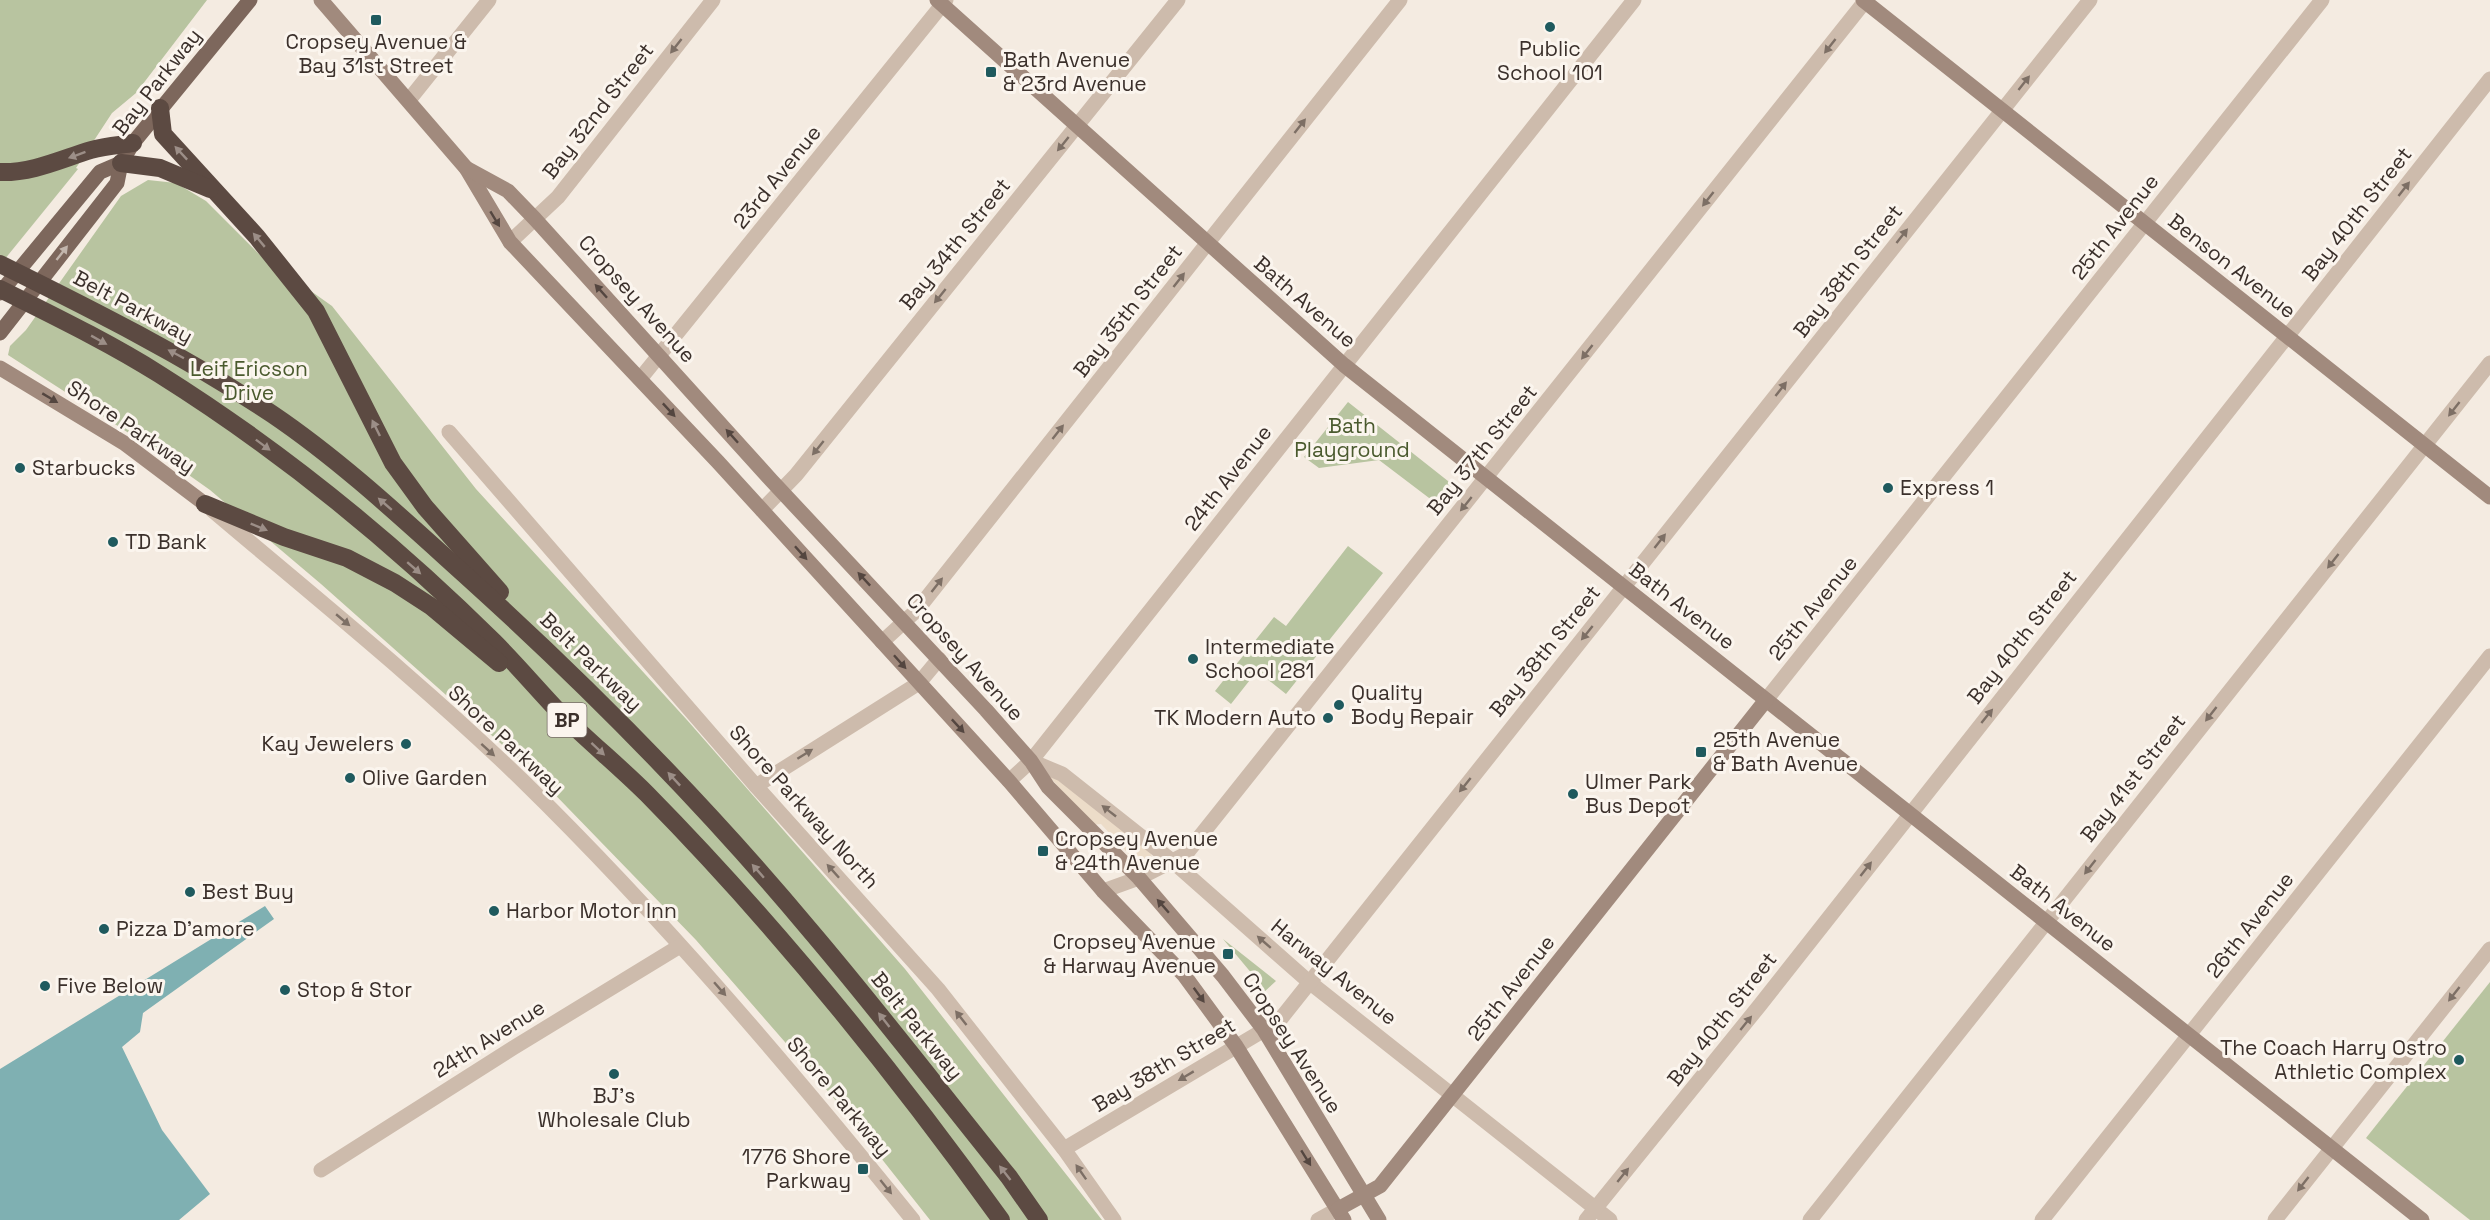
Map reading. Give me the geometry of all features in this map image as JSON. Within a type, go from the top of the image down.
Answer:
[{"type":"highway","points":[[160,108],[163,134],[217,192],[316,311],[393,463],[425,507],[599,699]]},
{"type":"highway","points":[[0,172],[15,173],[54,164],[92,150],[133,143]]},
{"type":"highway","points":[[121,163],[160,168],[217,192]]},
{"type":"highway","name":"Belt Parkway","points":[[0,264],[186,359],[275,416],[368,489],[520,624],[599,699],[741,850],[808,927],[995,1160],[1039,1220]]},
{"type":"highway","name":"BP","points":[[0,291],[47,312],[158,373],[250,435],[334,499],[417,570],[478,627],[562,715],[646,793],[792,954],[863,1038],[1001,1220]]},
{"type":"highway","points":[[205,504],[284,537],[347,558],[395,583],[432,607],[562,715]]},
{"type":"main road","name":"Bay Parkway","points":[[0,333],[117,183],[121,163],[133,143],[250,0]]},
{"type":"main road","name":"Bay Parkway","points":[[0,291],[100,172],[121,163]]},
{"type":"street","name":"Cropsey Avenue","points":[[321,0],[466,168],[510,242],[762,510],[1010,781],[1103,891],[1184,975],[1236,1046],[1341,1215]]},
{"type":"street","points":[[409,100],[489,0]]},
{"type":"street","name":"Bay 32nd Street","points":[[510,242],[558,197],[713,0]]},
{"type":"street","name":"Bay 34th Street","points":[[762,510],[782,492],[1178,0]]},
{"type":"street","name":"Bay 35th Street","points":[[882,642],[917,610],[1400,0]]},
{"type":"street","name":"24th Avenue","points":[[1010,781],[1031,761],[1634,0]]},
{"type":"street","name":"Bay 38th Street","points":[[1064,1149],[1279,1021],[1308,981],[2090,0]]},
{"type":"street","name":"25th Avenue","points":[[1318,1220],[1341,1215],[1364,1195],[1380,1186],[2322,0]]},
{"type":"street","name":"Bath Avenue","points":[[942,1],[1077,127],[1344,365],[2422,1220]]},
{"type":"street","name":"23rd Avenue","points":[[640,379],[942,1]]},
{"type":"street","name":"Benson Avenue","points":[[1864,1],[2490,497]]},
{"type":"street","name":"Bay 37th Street","points":[[1103,891],[1139,878],[1186,854],[1864,1]]},
{"type":"street","name":"Bay 40th Street","points":[[1591,1214],[1760,1005],[1909,813],[2490,79]]},
{"type":"street","name":"Cropsey Avenue","points":[[466,168],[508,190],[782,492],[905,621],[1031,761],[1048,787],[1139,878],[1223,976],[1264,1030],[1379,1220]]},
{"type":"street","name":"Bay 41st Street","points":[[1810,1220],[2490,363]]},
{"type":"street","name":"Shore Parkway","points":[[0,368],[124,443],[205,504],[391,661],[523,781],[680,946],[818,1103],[913,1220]]},
{"type":"street","name":"Shore Parkway North","points":[[449,432],[756,786],[938,989],[1064,1149],[1114,1220]]},
{"type":"street","name":"26th Avenue","points":[[2042,1220],[2490,656]]},
{"type":"street","points":[[756,786],[919,682],[939,659]]},
{"type":"street","name":"Harway Avenue","points":[[1031,761],[1062,774],[1172,861],[1308,981],[1452,1095],[1591,1214],[1610,1220]]},
{"type":"street","name":"24th Avenue","points":[[321,1170],[513,1048],[680,946]]},
{"type":"street","points":[[2275,1220],[2490,949]]},
{"type":"green space","points":[[0,0],[207,0],[136,93],[112,113],[76,168],[78,169],[0,265]]},
{"type":"green space","name":"Leif Ericson Drive","points":[[148,180],[176,183],[206,201],[260,255],[332,306],[476,489],[687,720],[905,969],[1102,1220],[930,1220],[832,1096],[696,940],[534,773],[321,584],[210,490],[138,439],[8,355],[10,346],[26,330],[121,196]]},
{"type":"green space","name":"Bath Playground","points":[[1348,402],[1453,485],[1437,504],[1379,460],[1319,468],[1304,457]]},
{"type":"green space","points":[[1348,546],[1383,573],[1286,694],[1257,671],[1231,704],[1215,691],[1274,617],[1286,626]]},
{"type":"green space","points":[[1223,939],[1276,981],[1263,993],[1253,975]]},
{"type":"green space","name":"The Coach Harry Ostro Athletic Complex","points":[[2490,982],[2490,1220],[2470,1220],[2366,1138]]},
{"type":"shaded area","points":[[1049,772],[1150,852],[1152,857],[1137,863],[1101,824],[1092,825],[1048,775]]},
{"type":"water","points":[[265,906],[274,919],[143,1013],[140,1032],[122,1047],[162,1130],[210,1194],[179,1220],[0,1220],[0,1069]]},
{"type":"place","name":"Cropsey Avenue & Bay 31st Street","points":[[376,20]]},
{"type":"place","name":"Public School 101","points":[[1550,27]]},
{"type":"place","name":"Bath Avenue & 23rd Avenue","points":[[991,72]]},
{"type":"place","name":"Starbucks","points":[[20,468]]},
{"type":"place","name":"Express 1","points":[[1888,488]]},
{"type":"place","name":"TD Bank","points":[[113,542]]},
{"type":"place","name":"Intermediate School 281","points":[[1193,659]]},
{"type":"place","name":"Quality Body Repair","points":[[1339,705]]},
{"type":"place","name":"TK Modern Auto","points":[[1328,718]]},
{"type":"place","name":"Kay Jewelers","points":[[406,744]]},
{"type":"place","name":"25th Avenue & Bath Avenue","points":[[1701,752]]},
{"type":"place","name":"Olive Garden","points":[[350,778]]},
{"type":"place","name":"Ulmer Park Bus Depot","points":[[1573,794]]},
{"type":"place","name":"Cropsey Avenue & 24th Avenue","points":[[1043,851]]},
{"type":"place","name":"Best Buy","points":[[190,892]]},
{"type":"place","name":"Harbor Motor Inn","points":[[494,911]]},
{"type":"place","name":"Pizza D'amore","points":[[104,929]]},
{"type":"place","name":"Cropsey Avenue & Harway Avenue","points":[[1228,954]]},
{"type":"place","name":"Five Below","points":[[45,986]]},
{"type":"place","name":"Stop & Stor","points":[[285,990]]},
{"type":"place","name":"The Coach Harry Ostro Athletic Complex","points":[[2459,1060]]},
{"type":"place","name":"BJ's Wholesale Club","points":[[614,1074]]},
{"type":"place","name":"1776 Shore Parkway","points":[[863,1169]]}]
